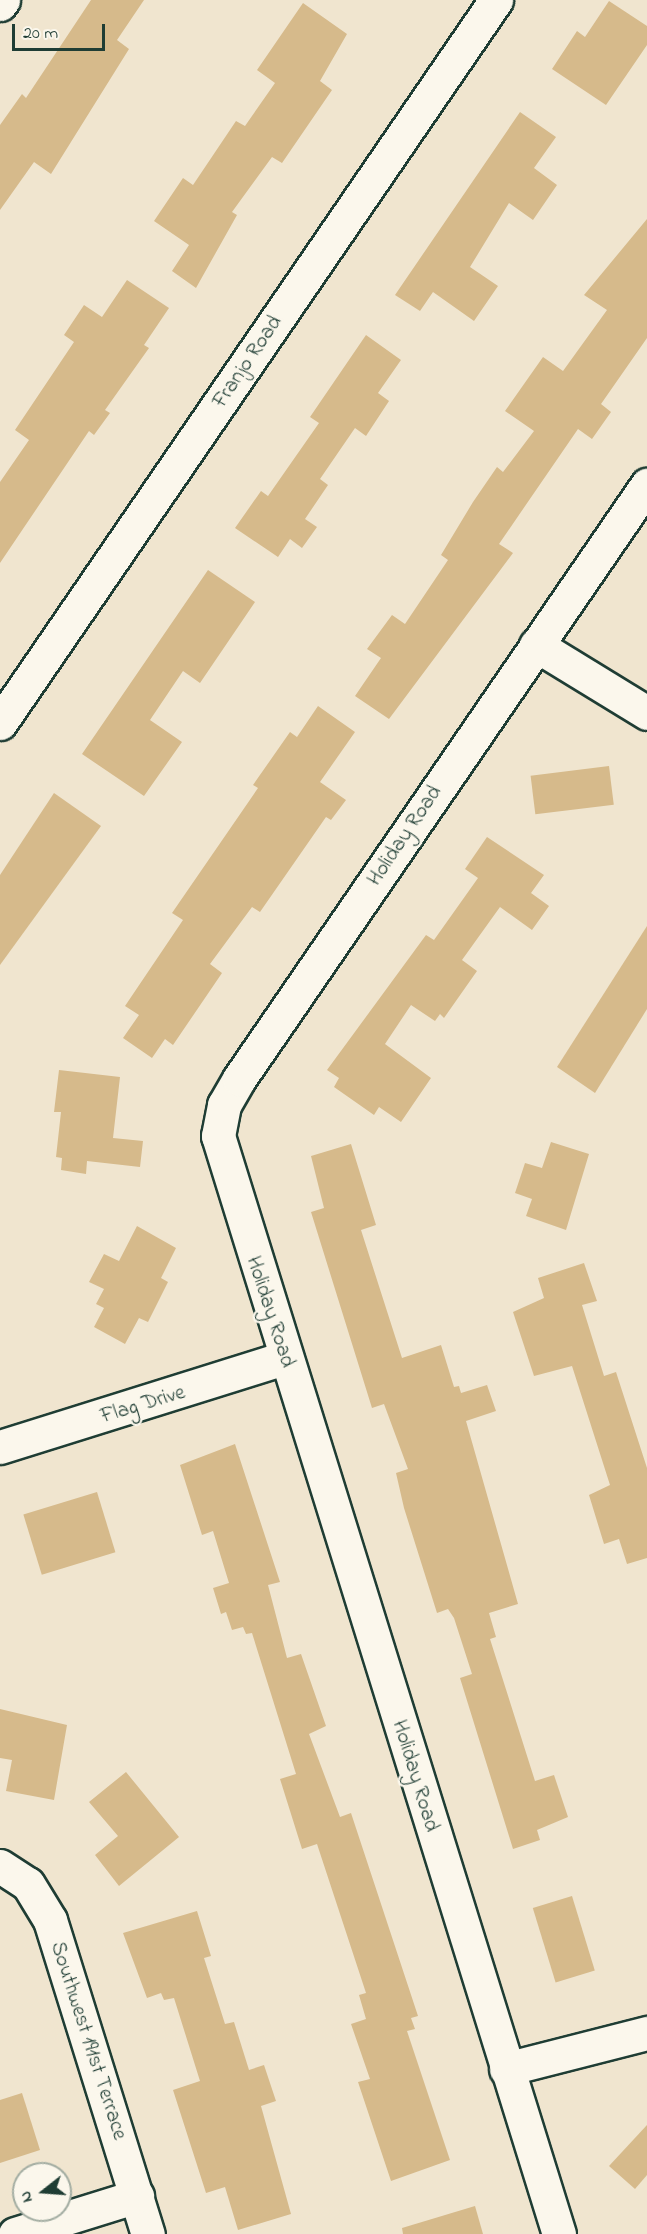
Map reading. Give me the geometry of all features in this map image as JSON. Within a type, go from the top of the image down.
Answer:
[{"type":"street","points":[[0,4],[3,0]]},
{"type":"street","name":"Franjo Road","points":[[0,723],[496,0]]},
{"type":"street","name":"Holiday Road","points":[[559,2234],[221,1156],[224,1105],[647,485]]},
{"type":"street","points":[[536,645],[647,713]]},
{"type":"street","name":"Flag Drive","points":[[0,1447],[284,1358]]},
{"type":"street","name":"Southwest 191st Terrace","points":[[0,1866],[28,1884],[50,1920],[148,2234]]},
{"type":"street","points":[[506,2069],[647,2033]]},
{"type":"street","points":[[15,2234],[137,2196]]},
{"type":"building","points":[[91,0],[144,0],[117,40],[129,49],[51,174],[34,162],[0,210],[0,125],[22,94],[26,98]]},
{"type":"building","points":[[609,1],[647,26],[647,45],[606,105],[552,69],[577,31],[585,37]]},
{"type":"building","points":[[303,3],[347,34],[320,81],[332,90],[282,163],[272,157],[232,212],[237,215],[196,288],[172,271],[189,245],[154,221],[183,178],[193,185],[236,121],[245,126],[275,83],[257,70]]},
{"type":"building","points":[[520,112],[556,137],[534,168],[557,185],[533,220],[509,203],[470,267],[498,286],[474,321],[433,292],[420,311],[395,295]]},
{"type":"building","points":[[647,219],[647,338],[601,404],[611,412],[592,439],[578,429],[499,544],[513,553],[389,719],[355,696],[381,658],[367,649],[392,615],[405,624],[448,560],[441,555],[473,502],[497,467],[503,472],[534,431],[505,411],[543,357],[563,371],[607,310],[584,295]]},
{"type":"building","points":[[127,280],[169,308],[144,345],[149,348],[105,410],[110,413],[94,435],[89,431],[0,563],[0,482],[29,440],[15,430],[74,342],[64,335],[84,305],[102,317]]},
{"type":"building","points":[[366,335],[401,360],[378,393],[389,401],[366,436],[355,428],[320,479],[328,485],[305,519],[317,527],[302,548],[290,539],[278,557],[235,528],[261,491],[268,496],[319,423],[310,417]]},
{"type":"building","points":[[208,570],[255,602],[200,683],[183,671],[150,720],[182,742],[144,796],[82,754]]},
{"type":"building","points":[[318,706],[355,732],[320,782],[346,800],[331,820],[326,817],[260,912],[252,907],[210,964],[222,973],[173,1045],[165,1039],[152,1058],[123,1038],[139,1015],[125,1006],[183,920],[172,913],[258,788],[253,785],[290,732],[297,737]]},
{"type":"building","points":[[609,766],[614,805],[535,814],[531,776]]},
{"type":"building","points":[[54,793],[101,826],[0,965],[0,875]]},
{"type":"building","points":[[487,837],[544,875],[531,893],[549,906],[532,930],[500,907],[462,960],[477,971],[444,1018],[440,1014],[435,1021],[411,1005],[385,1044],[431,1078],[401,1122],[379,1107],[374,1115],[334,1087],[339,1078],[327,1070],[426,935],[434,940],[478,878],[465,869]]},
{"type":"building","points":[[647,926],[647,1009],[595,1093],[557,1067]]},
{"type":"building","points":[[59,1070],[120,1077],[113,1138],[143,1141],[140,1167],[87,1161],[86,1174],[61,1170],[62,1158],[56,1157],[61,1112],[54,1112]]},
{"type":"building","points":[[551,1142],[589,1154],[566,1230],[526,1216],[532,1199],[515,1193],[525,1163],[542,1168]]},
{"type":"building","points":[[351,1144],[376,1225],[361,1230],[402,1358],[441,1345],[454,1387],[459,1386],[461,1393],[487,1385],[496,1411],[466,1421],[518,1604],[489,1613],[496,1637],[490,1639],[535,1781],[554,1775],[568,1817],[537,1830],[540,1840],[513,1849],[460,1678],[472,1674],[454,1618],[448,1609],[437,1613],[404,1508],[396,1473],[408,1469],[384,1404],[372,1408],[311,1212],[324,1208],[311,1156]]},
{"type":"building","points":[[137,1226],[176,1248],[161,1278],[168,1282],[148,1322],[139,1318],[125,1344],[94,1327],[104,1308],[96,1304],[104,1289],[89,1282],[104,1254],[119,1261]]},
{"type":"building","points":[[584,1263],[597,1301],[582,1305],[604,1376],[616,1372],[647,1468],[647,1558],[627,1564],[619,1539],[604,1544],[589,1495],[610,1485],[572,1366],[534,1376],[513,1312],[544,1298],[538,1278]]},
{"type":"building","points":[[235,1444],[280,1582],[268,1585],[287,1658],[301,1654],[326,1726],[309,1734],[340,1817],[351,1813],[418,2016],[411,2018],[415,2029],[407,2031],[450,2160],[391,2181],[358,2082],[370,2079],[351,2024],[366,2019],[359,1995],[366,1993],[317,1844],[302,1849],[280,1779],[296,1774],[252,1633],[246,1634],[243,1627],[232,1630],[226,1612],[221,1614],[213,1588],[229,1583],[213,1531],[202,1535],[180,1465]]},
{"type":"building","points":[[97,1492],[115,1552],[42,1575],[23,1515]]},
{"type":"building","points":[[0,1709],[67,1725],[54,1800],[6,1791],[12,1760],[0,1758]]},
{"type":"building","points":[[126,1772],[179,1837],[119,1886],[95,1855],[118,1836],[89,1802]]},
{"type":"building","points":[[572,1896],[595,1971],[556,1983],[533,1908]]},
{"type":"building","points":[[197,1911],[211,1956],[204,1958],[225,2024],[234,2022],[249,2070],[264,2065],[276,2101],[261,2106],[291,2214],[238,2230],[225,2187],[206,2193],[173,2090],[200,2081],[174,1998],[164,2000],[161,1993],[147,1998],[123,1933]]},
{"type":"building","points":[[22,2093],[40,2150],[0,2163],[0,2100]]},
{"type":"building","points":[[647,2125],[647,2175],[635,2189],[609,2166]]},
{"type":"building","points":[[475,2206],[483,2234],[403,2234],[402,2228]]}]
